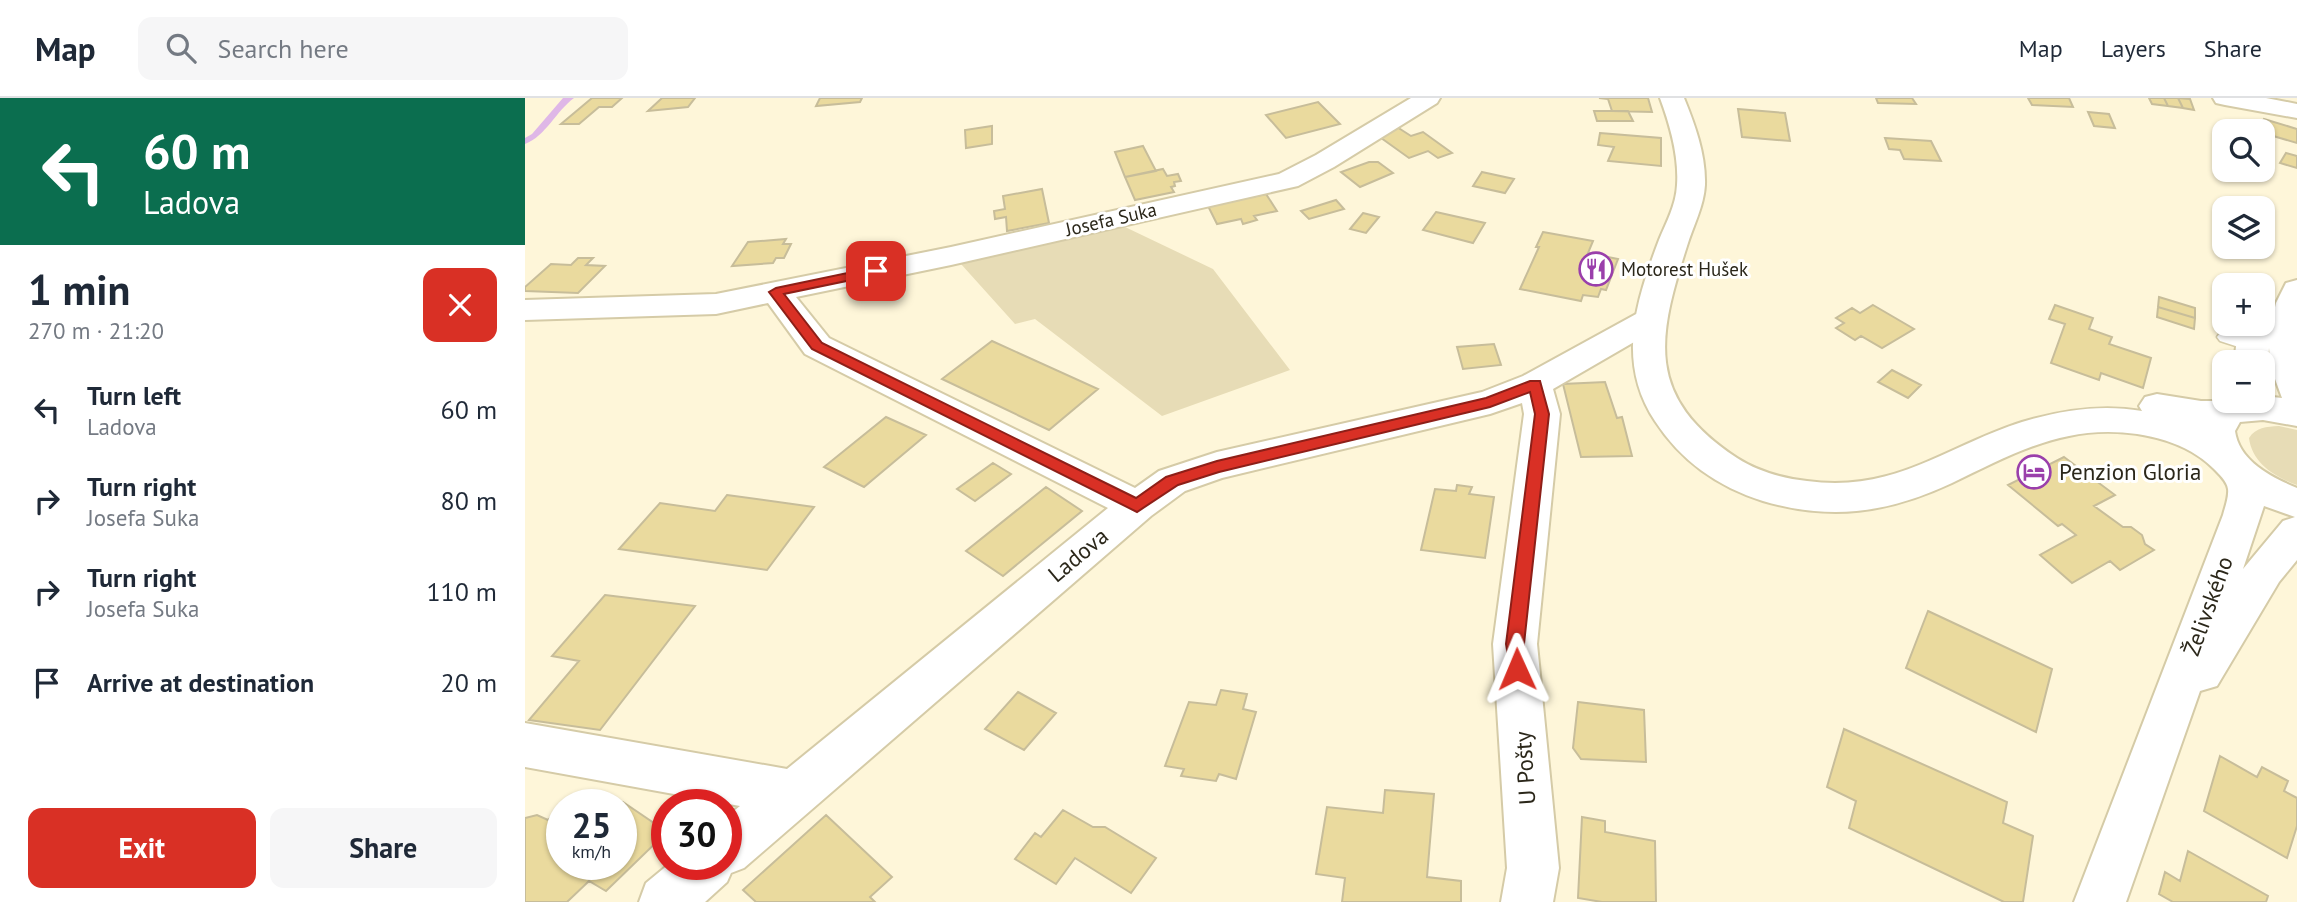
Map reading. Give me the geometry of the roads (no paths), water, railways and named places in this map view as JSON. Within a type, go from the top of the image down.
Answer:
[{"type":"street","name":"Josefa Suka","points":[[525,310],[716,304],[1288,180],[1325,161],[1428,98]]},
{"type":"street","points":[[1672,98],[1684,129],[1691,187],[1649,320],[1648,356],[1652,377],[1668,417],[1687,440],[1710,460],[1751,485],[1811,499],[1875,498],[1913,485],[2011,441],[2066,423],[2123,420],[2157,426],[2199,439],[2220,452],[2259,485],[2297,503]]},
{"type":"street","points":[[2225,98],[2297,111]]},
{"type":"street","points":[[2275,290],[2297,265]]},
{"type":"street","points":[[2297,290],[2289,307],[2285,334],[2287,366],[2297,394]]},
{"type":"street","points":[[776,292],[817,346],[1137,506]]},
{"type":"street","name":"Ladova","points":[[742,836],[1137,506],[1172,481],[1217,466],[1490,402],[1535,384],[1649,320]]},
{"type":"street","name":"U Pošty","points":[[1527,902],[1533,868],[1515,644],[1542,414],[1535,384]]},
{"type":"street","points":[[2011,441],[2051,414],[2069,406],[2096,401],[2142,403],[2201,414],[2212,412]]},
{"type":"street","points":[[2275,410],[2297,414]]},
{"type":"street","name":"Želivského","points":[[2100,902],[2245,507],[2248,491],[2217,435],[2223,418],[2231,413]]},
{"type":"street","name":"Želivského","points":[[2160,740],[2265,570],[2297,532]]},
{"type":"street","points":[[525,745],[793,793]]},
{"type":"street","points":[[665,902],[690,880]]},
{"type":"waterway","points":[[525,142],[535,136],[563,101],[570,98]]},
{"type":"place","name":"Motorest Hušek","points":[[1596,269]]},
{"type":"place","name":"Penzion Gloria","points":[[2034,472]]}]
